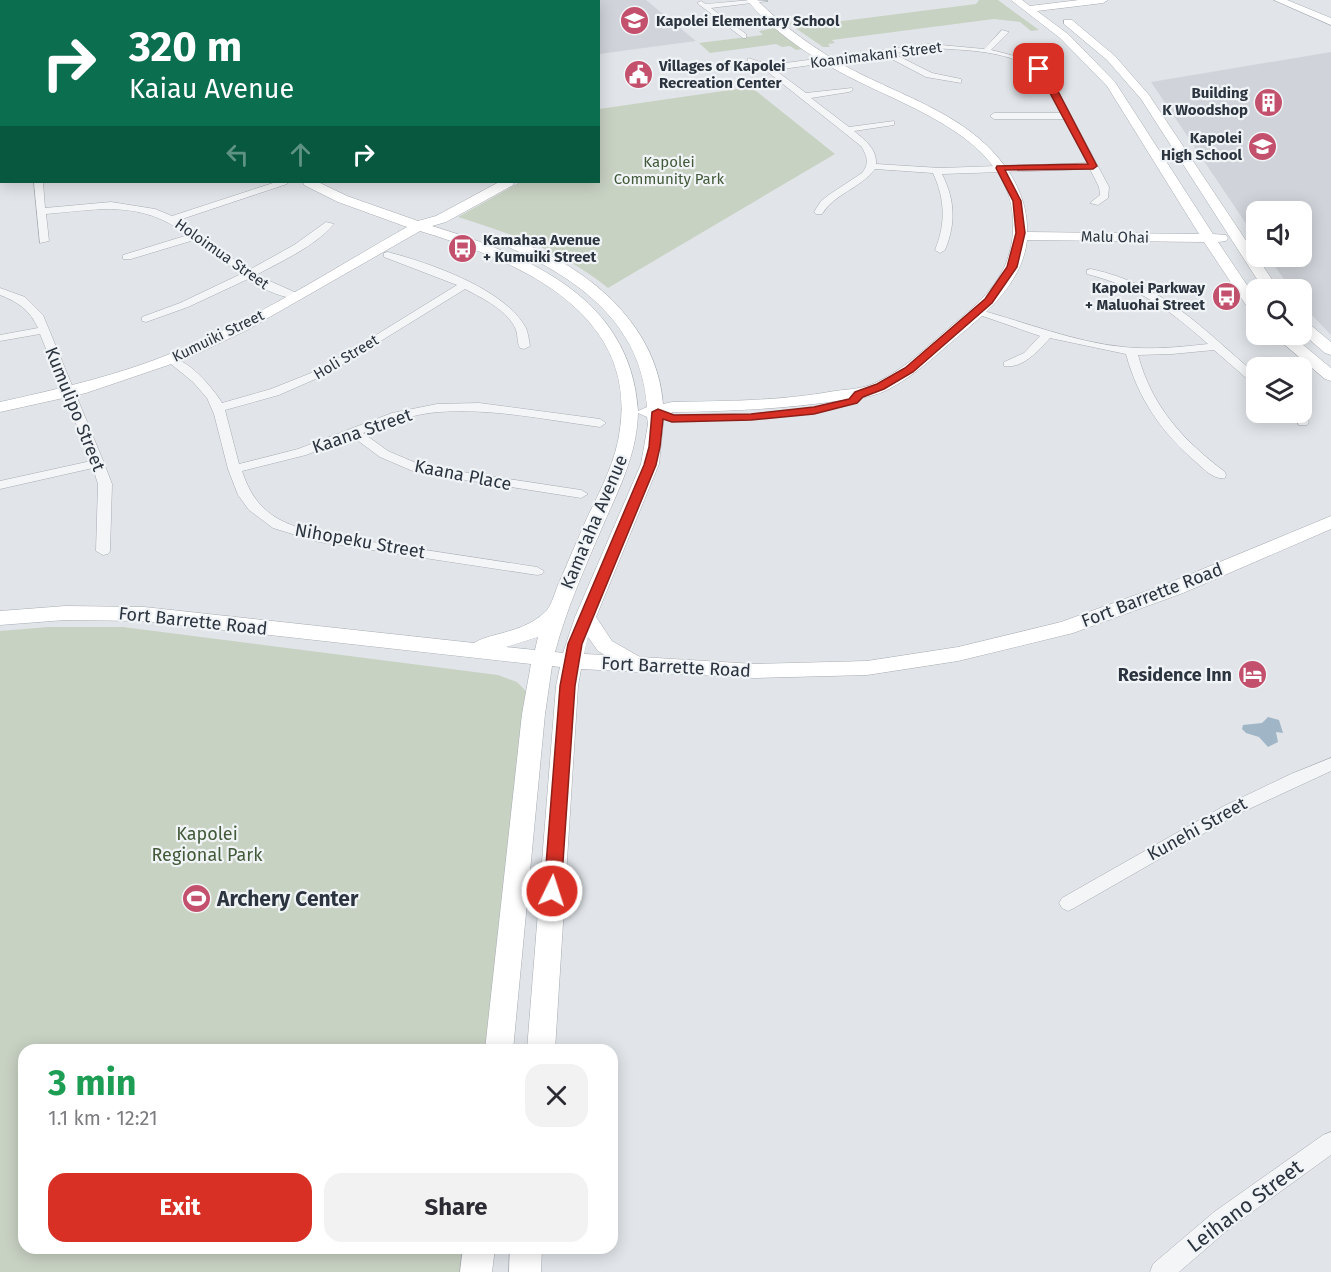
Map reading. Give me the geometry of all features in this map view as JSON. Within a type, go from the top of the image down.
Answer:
[{"type":"street","points":[[697,0],[743,36]]},
{"type":"street","points":[[1016,0],[1049,8],[1103,0]]},
{"type":"street","points":[[1280,0],[1331,21]]},
{"type":"street","points":[[630,412],[658,412],[672,419],[772,416],[853,401],[859,395],[901,376],[989,301],[1006,278],[1016,255],[1020,236],[1021,222],[1017,201],[1000,168],[961,130],[907,98],[859,78],[835,59],[772,21],[758,1],[704,6]]},
{"type":"street","points":[[1034,5],[1112,84],[1246,294]]},
{"type":"street","points":[[1049,8],[1098,46],[1134,84],[1265,279]]},
{"type":"street","points":[[987,50],[1005,32]]},
{"type":"street","name":"Koanimakani Street","points":[[769,68],[940,46],[987,50],[1022,60],[1043,72],[1093,166],[1105,190],[1105,196],[1095,203]]},
{"type":"street","points":[[885,52],[916,70],[958,81]]},
{"type":"street","points":[[751,60],[769,68],[868,148],[872,157],[871,166],[863,177],[825,201],[819,212]]},
{"type":"street","points":[[804,96],[849,90]]},
{"type":"street","points":[[994,116],[1067,116]]},
{"type":"street","points":[[847,130],[891,123]]},
{"type":"street","points":[[871,166],[936,171],[1093,166]]},
{"type":"street","points":[[936,171],[946,190],[950,210],[948,231],[940,250]]},
{"type":"street","points":[[39,183],[44,241]]},
{"type":"street","points":[[172,219],[281,183]]},
{"type":"street","name":"Kama'aha Avenue","points":[[311,183],[347,201],[429,220],[531,251],[570,274],[604,300],[626,324],[643,351],[653,380],[658,412],[656,438],[650,465],[585,617],[575,644],[567,686],[541,1044]]},
{"type":"street","name":"Kama'aha Avenue","points":[[339,183],[429,220],[544,276],[571,295],[603,329],[618,354],[627,382],[630,412],[622,462],[555,614],[537,685],[500,1044]]},
{"type":"street","points":[[429,220],[486,183]]},
{"type":"street","points":[[429,220],[506,183]]},
{"type":"street","name":"Holoimua Street","points":[[42,211],[85,205],[123,206],[155,212],[172,219],[266,286],[295,296]]},
{"type":"street","name":"Kumuiki Street","points":[[0,407],[69,392],[172,360],[222,337],[429,220]]},
{"type":"street","points":[[146,319],[174,311],[247,274],[316,237],[329,224]]},
{"type":"street","points":[[127,257],[195,236]]},
{"type":"street","name":"Malu Ohai","points":[[1020,236],[1238,238]]},
{"type":"street","points":[[388,255],[428,268],[465,284],[492,301],[523,331],[524,346]]},
{"type":"street","points":[[1091,272],[1119,278],[1152,293],[1246,372]]},
{"type":"street","name":"Holi Street","points":[[218,408],[275,392],[325,371],[465,284]]},
{"type":"street","name":"Kumulipo Street","points":[[0,291],[28,304],[38,315],[98,463],[105,484],[103,551]]},
{"type":"street","points":[[976,312],[1086,345],[1131,351],[1178,351],[1215,346]]},
{"type":"street","points":[[0,338],[44,330]]},
{"type":"street","points":[[1008,364],[1028,355],[1048,334]]},
{"type":"street","points":[[1312,334],[1331,350]]},
{"type":"street","points":[[1293,345],[1331,376]]},
{"type":"street","points":[[1131,351],[1141,387],[1156,413],[1190,450],[1220,475]]},
{"type":"street","name":"Nihopeku Street","points":[[172,360],[202,384],[218,408],[241,491],[252,506],[269,520],[319,538],[537,571]]},
{"type":"street","name":"Kaana Street","points":[[234,469],[302,452],[396,416],[437,404],[492,408],[600,423]]},
{"type":"street","name":"Kaana Place","points":[[354,432],[384,454],[420,468],[581,495]]},
{"type":"street","points":[[0,485],[98,463]]},
{"type":"street","name":"Fort Barrette Road","points":[[0,618],[89,612],[159,614],[543,659],[755,671],[867,668],[958,654],[1066,628],[1176,588],[1331,522]]},
{"type":"street","points":[[467,650],[532,632],[555,614]]},
{"type":"street","points":[[585,617],[605,646],[638,665]]},
{"type":"street","name":"Kunehi Street","points":[[1068,903],[1208,821],[1283,783],[1331,764]]},
{"type":"street","name":"Leihano Street","points":[[1161,1272],[1222,1220],[1331,1142]]},
{"type":"street","points":[[476,1272],[478,1254]]},
{"type":"street","points":[[525,1272],[526,1254]]},
{"type":"shaded area","name":"Kapolei Elementary School","points":[[600,0],[646,0],[696,41],[600,54]]},
{"type":"shaded area","name":"Kapolei High School","points":[[1331,52],[1331,335],[1312,315],[1312,279],[1284,279],[1275,267],[1312,267],[1312,201],[1246,201],[1246,224],[1151,82]]},
{"type":"green space","points":[[979,0],[998,0],[1039,30],[1031,31],[1020,22],[994,19],[832,40],[835,43],[828,44],[830,47],[823,47],[788,23],[811,25],[976,4]]},
{"type":"green space","points":[[774,28],[803,49],[796,50],[790,46],[782,47],[776,44],[710,53],[699,43],[763,35],[759,31]]},
{"type":"green space","name":"Kapolei Community Park","points":[[751,87],[835,154],[608,288],[574,264],[537,245],[458,217],[518,183],[600,183],[600,109]]},
{"type":"green space","name":"Archery Center","points":[[48,627],[123,627],[498,675],[517,682],[526,691],[491,1044],[18,1044],[18,1254],[467,1254],[465,1272],[0,1272],[0,631]]},
{"type":"water","points":[[1268,717],[1279,720],[1283,733],[1276,732],[1278,742],[1268,747],[1259,737],[1246,733],[1242,729],[1243,725],[1262,723]]},
{"type":"place","name":"Kapolei Elementary School","points":[[635,21]]},
{"type":"place","name":"Villages of Kapolei Recreation Center","points":[[638,75]]},
{"type":"place","name":"Building K Woodshop","points":[[1269,102]]},
{"type":"place","name":"Kapolei High School","points":[[1263,147]]},
{"type":"place","name":"Kamahaa Avenue + Kumuiki Street","points":[[462,249]]},
{"type":"place","name":"Kapolei Parkway + Maluohai Street","points":[[1226,297]]},
{"type":"place","name":"Residence Inn","points":[[1253,675]]},
{"type":"place","name":"Archery Center","points":[[196,899]]},
{"type":"route","points":[[552,891],[567,686],[575,644],[650,465],[655,447],[658,412],[672,419],[772,416],[793,414],[853,401],[859,395],[901,376],[989,301],[1012,267],[1021,233],[1017,201],[1008,179],[1000,168],[1093,166],[1046,76],[1039,69]]},
{"type":"park label","name":"Kapolei Regional Park","points":[[207,844]]}]
